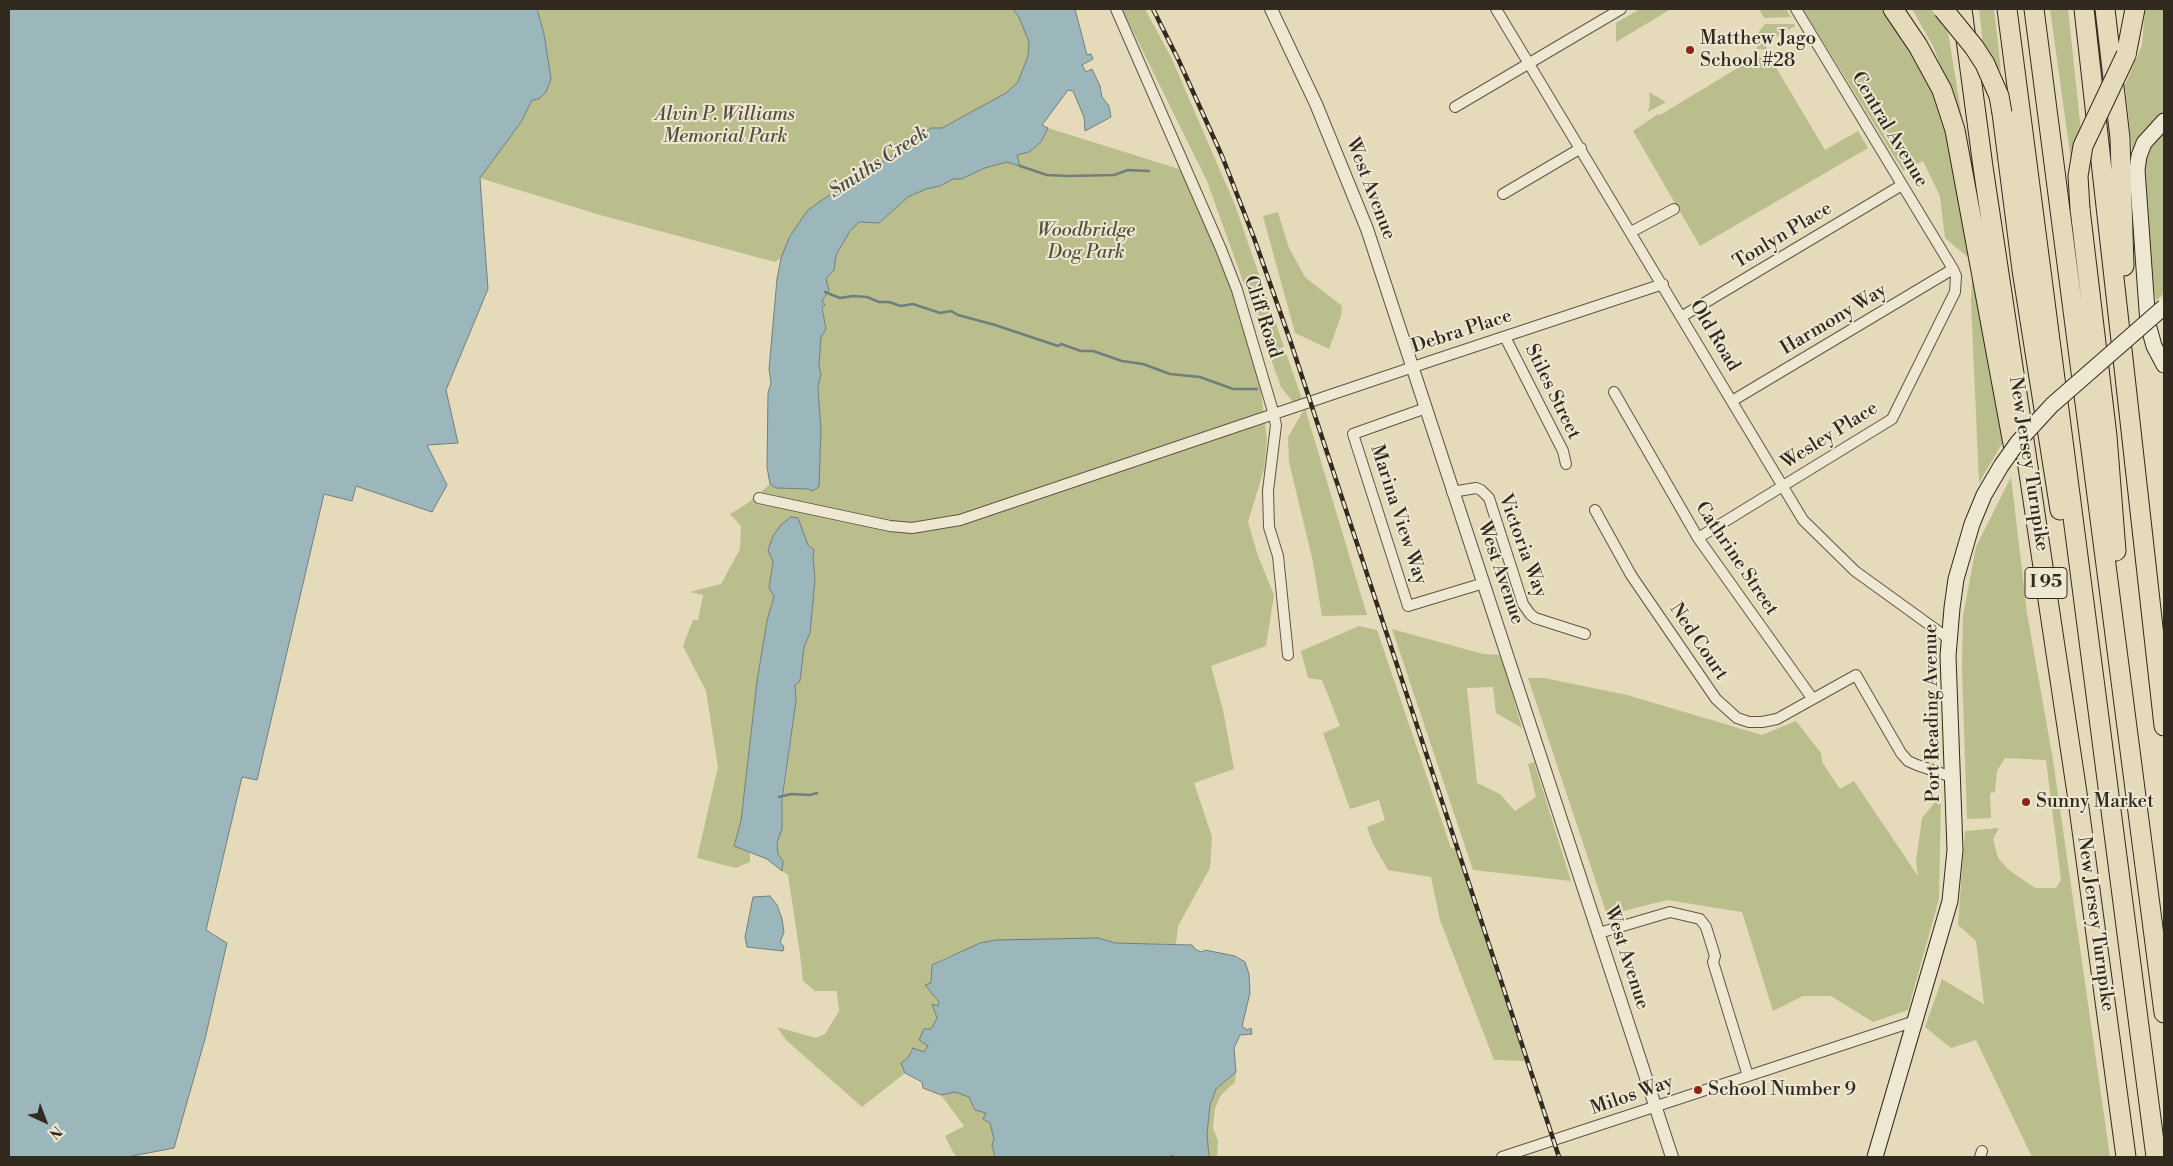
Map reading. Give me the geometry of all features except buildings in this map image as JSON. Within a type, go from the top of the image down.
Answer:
[{"type":"highway","points":[[1893,9],[1932,70],[1950,110],[1964,173],[2015,456],[2032,486]]},
{"type":"highway","points":[[1943,9],[1969,40],[1985,64],[1999,96],[2022,270],[2072,583],[2110,799]]},
{"type":"highway","name":"New Jersey Turnpike","points":[[1962,9],[1983,166],[2078,802],[2126,1157]]},
{"type":"highway","name":"New Jersey Turnpike","points":[[2007,9],[2156,1157]]},
{"type":"highway","points":[[2034,9],[2164,1013]]},
{"type":"highway","points":[[2084,9],[2164,726]]},
{"type":"highway","points":[[2105,9],[2122,165],[2129,414]]},
{"type":"highway","points":[[2120,672],[2112,482],[2080,209],[2078,176],[2082,152],[2126,55],[2135,9]]},
{"type":"main road","points":[[2164,121],[2144,143],[2139,156],[2137,170],[2148,324],[2154,346],[2164,365]]},
{"type":"main road","name":"Port Reading Avenue","points":[[1875,1157],[1950,901],[1955,850],[1948,656],[1956,579],[1963,550],[1984,495],[2018,442],[2052,405],[2164,306]]},
{"type":"street","name":"Cliff Road","points":[[1116,9],[1222,249],[1237,290],[1274,415],[1276,426],[1275,443],[1268,491],[1269,527],[1278,556],[1288,654]]},
{"type":"street","name":"West Avenue","points":[[1271,9],[1316,104],[1367,228],[1452,492],[1484,583],[1672,1157]]},
{"type":"street","name":"Old Road","points":[[1496,9],[1806,524],[1855,571],[1949,639]]},
{"type":"street","points":[[1455,106],[1621,9]]},
{"type":"street","name":"Central Avenue","points":[[1796,9],[1953,269]]},
{"type":"street","points":[[1503,194],[1581,148]]},
{"type":"street","name":"Tonlyn Place","points":[[1682,317],[1902,185]]},
{"type":"street","points":[[1631,232],[1674,209]]},
{"type":"street","name":"Harmony Way","points":[[1732,401],[1953,269]]},
{"type":"street","name":"Wesley Place","points":[[1698,538],[1892,419],[1952,301],[1956,283],[1953,269]]},
{"type":"street","name":"Debra Place","points":[[759,498],[890,526],[912,528],[960,520],[1663,284]]},
{"type":"street","name":"Stiles Street","points":[[1505,336],[1562,451],[1566,464]]},
{"type":"street","name":"Cathrine Street","points":[[1614,392],[1698,538],[1812,698]]},
{"type":"street","name":"Marina View Way","points":[[1426,408],[1353,434],[1408,606],[1484,583]]},
{"type":"street","name":"Victoria Way","points":[[1452,492],[1476,488],[1489,498],[1523,604],[1530,614],[1535,618],[1585,634]]},
{"type":"street","name":"Ned Court","points":[[1595,510],[1631,575],[1716,699],[1726,709],[1737,718],[1749,722],[1762,722],[1778,719],[1812,698]]},
{"type":"street","points":[[1812,698],[1856,675],[1901,753],[1908,761],[1952,777]]},
{"type":"street","points":[[1599,934],[1670,912],[1700,919],[1706,927],[1715,956],[1713,962],[1748,1076]]},
{"type":"street","name":"Milos Way","points":[[1502,1157],[1915,1021]]},
{"type":"green space","name":"Alvin P. Williams Memorial Park","points":[[537,9],[1013,9],[1019,17],[1029,42],[1028,56],[1018,82],[1006,93],[942,128],[931,128],[906,147],[822,200],[790,236],[781,258],[775,262],[600,215],[480,178],[521,122],[532,100],[539,99],[546,92],[551,79],[544,34]]},
{"type":"green space","points":[[1122,9],[1145,9],[1171,57],[1235,205],[1303,402],[1293,402],[1281,387],[1207,181]]},
{"type":"green space","points":[[1640,9],[1671,9],[1616,42],[1616,23]]},
{"type":"green space","points":[[1759,9],[1786,9],[1791,17],[1764,18]]},
{"type":"green space","points":[[1803,9],[1881,9],[1925,75],[1954,148],[1970,259],[1945,238],[1940,196],[1923,161],[1903,171]]},
{"type":"green space","points":[[1912,9],[1931,9],[1947,26],[1963,124],[1933,46]]},
{"type":"green space","points":[[1979,9],[1994,9],[2001,71],[1984,52]]},
{"type":"green space","points":[[2050,9],[2068,9],[2081,131],[2072,168]]},
{"type":"green space","points":[[2145,9],[2164,9],[2164,293],[2156,301],[2133,157],[2125,85],[2142,45]]},
{"type":"green space","points":[[1765,24],[1794,24],[1795,26],[1764,44],[1768,50],[1757,49],[1758,33]]},
{"type":"green space","points":[[1756,57],[1771,59],[1825,150],[1858,131],[1868,148],[1700,246],[1633,131],[1658,114],[1660,115]]},
{"type":"green space","points":[[1649,92],[1666,102],[1648,112],[1650,102]]},
{"type":"green space","name":"Woodbridge Dog Park","points":[[1048,128],[1182,170],[1219,250],[1241,311],[1260,384],[1267,439],[1264,469],[1248,522],[1258,556],[1274,595],[1266,646],[1211,666],[1223,710],[1234,769],[1194,783],[1212,837],[1210,868],[1178,926],[1176,944],[1115,943],[1098,938],[949,956],[932,965],[931,983],[926,985],[939,1003],[938,1006],[933,1004],[937,1017],[931,1029],[928,1047],[924,1052],[913,1048],[908,1058],[901,1063],[905,1073],[862,1107],[786,1040],[777,1027],[816,1038],[825,1034],[839,1011],[837,991],[815,991],[803,981],[788,875],[782,871],[783,861],[778,854],[777,843],[796,701],[795,685],[800,681],[804,647],[810,633],[815,579],[814,550],[808,545],[804,537],[768,549],[773,562],[769,588],[774,596],[767,621],[757,681],[741,821],[734,845],[750,853],[750,862],[736,868],[697,858],[718,767],[706,691],[683,646],[693,620],[698,620],[703,595],[690,592],[721,584],[740,549],[741,526],[730,514],[748,503],[770,484],[776,488],[808,489],[819,487],[821,430],[818,387],[821,374],[819,366],[821,337],[826,329],[822,301],[829,290],[826,279],[834,270],[836,255],[850,231],[859,222],[879,223],[908,197],[926,189],[940,186],[953,179],[961,179],[985,168],[1007,162],[1020,164],[1017,155],[1029,151],[1041,142]]},
{"type":"green space","points":[[1278,212],[1289,248],[1305,277],[1342,306],[1341,316],[1329,349],[1295,333],[1263,216]]},
{"type":"green space","points":[[1972,279],[2007,435],[1979,483],[1971,301]]},
{"type":"green space","points":[[1305,408],[1367,615],[1322,616],[1313,562],[1289,462],[1288,437]]},
{"type":"green space","points":[[2011,477],[2027,613],[2053,760],[2110,1157],[2032,1157],[1976,1040],[1951,1048],[1925,1027],[1942,979],[1984,1004],[1976,941],[1958,925],[1965,831],[1999,828],[1993,839],[1998,858],[2009,870],[2035,888],[2056,888],[2061,880],[2046,760],[2005,758],[1997,771],[1995,792],[1990,793],[1991,818],[1967,819],[1962,669],[1963,616],[1976,547]]},
{"type":"green space","points":[[1359,626],[1377,630],[1451,848],[1456,848],[1525,1061],[1494,1060],[1440,920],[1431,877],[1388,870],[1373,844],[1367,827],[1385,820],[1379,800],[1350,809],[1323,733],[1340,726],[1322,680],[1308,678],[1301,651]]},
{"type":"green space","points":[[1392,629],[1483,654],[1501,655],[1522,728],[1496,713],[1493,687],[1467,688],[1477,783],[1500,794],[1515,811],[1536,797],[1528,764],[1534,762],[1571,881],[1473,870]]},
{"type":"green space","points":[[1528,678],[1544,678],[1627,695],[1762,735],[1796,721],[1821,753],[1822,762],[1840,789],[1854,781],[1918,876],[1916,861],[1922,818],[1941,795],[1939,899],[1908,1010],[1873,1022],[1831,996],[1803,996],[1773,1011],[1742,912],[1667,900],[1607,915]]},
{"type":"green space","points":[[1236,1072],[1235,1082],[1221,1095],[1215,1108],[1213,1128],[1218,1141],[1217,1157],[1209,1157],[1207,1134],[1210,1106],[1216,1089]]},
{"type":"green space","points":[[955,1092],[969,1097],[975,1110],[986,1113],[983,1119],[990,1123],[994,1139],[992,1145],[995,1157],[957,1157],[953,1152],[945,1136],[964,1126],[941,1095]]},
{"type":"water","points":[[9,9],[537,9],[544,34],[551,79],[546,92],[539,99],[532,100],[521,122],[480,178],[488,289],[446,390],[458,443],[427,445],[447,485],[432,512],[356,486],[352,501],[324,494],[257,780],[242,777],[206,930],[227,943],[205,1039],[174,1148],[127,1157],[9,1157]]},
{"type":"water","points":[[1013,9],[1075,9],[1087,55],[1091,54],[1093,59],[1082,65],[1086,72],[1092,69],[1100,86],[1102,97],[1109,106],[1111,117],[1085,131],[1084,117],[1073,91],[1068,90],[1042,125],[1048,128],[1041,142],[1029,152],[1017,155],[1020,166],[1007,162],[985,168],[961,179],[953,179],[940,186],[926,189],[908,197],[879,223],[859,222],[850,231],[836,255],[834,270],[826,279],[829,290],[822,301],[825,305],[822,307],[826,329],[821,337],[819,366],[821,374],[818,387],[821,430],[819,487],[812,491],[808,489],[776,488],[770,484],[767,467],[768,393],[771,383],[769,369],[777,279],[781,258],[790,236],[807,211],[822,200],[906,147],[931,128],[942,128],[1006,93],[1018,82],[1028,56],[1029,42],[1019,17]]},
{"type":"water","points":[[791,517],[798,518],[808,545],[814,550],[815,579],[810,633],[804,647],[800,681],[795,685],[796,701],[782,800],[782,829],[777,843],[778,854],[783,861],[782,871],[767,859],[734,846],[741,821],[757,681],[767,621],[774,596],[769,588],[773,562],[768,550],[773,536],[781,525]]},
{"type":"water","points":[[770,896],[777,905],[782,919],[784,932],[780,942],[784,947],[783,951],[747,947],[745,937],[753,897]]},
{"type":"water","points":[[1098,938],[1115,943],[1192,945],[1196,950],[1202,952],[1205,950],[1235,956],[1245,962],[1249,974],[1250,993],[1242,1026],[1247,1030],[1251,1028],[1252,1034],[1240,1035],[1234,1048],[1236,1072],[1216,1089],[1210,1105],[1207,1134],[1209,1157],[1175,1157],[1172,1155],[1169,1157],[995,1157],[992,1145],[994,1139],[990,1123],[983,1119],[986,1113],[975,1110],[969,1097],[955,1092],[941,1095],[923,1088],[922,1082],[905,1073],[901,1063],[908,1058],[913,1048],[924,1052],[928,1046],[919,1040],[924,1029],[931,1029],[937,1018],[932,1004],[938,1006],[939,1002],[925,985],[931,983],[932,965],[980,943],[996,940]]},
{"type":"waterway","points":[[1020,166],[1047,175],[1069,176],[1114,175],[1128,170],[1149,171]]},
{"type":"waterway","points":[[825,292],[840,298],[853,296],[867,297],[879,302],[889,302],[901,306],[913,304],[940,313],[951,311],[958,315],[1058,346],[1061,344],[1081,351],[1093,351],[1122,361],[1143,364],[1170,374],[1200,377],[1233,389],[1257,389]]},
{"type":"waterway","points":[[779,797],[791,794],[810,795],[817,793]]},
{"type":"railway","points":[[1153,9],[1222,156],[1254,238],[1290,340],[1559,1157]]},
{"type":"place","name":"Matthew Jago School #28","points":[[1690,50]]},
{"type":"place","name":"Sunny Market","points":[[2026,802]]},
{"type":"place","name":"School Number 9","points":[[1698,1090]]},
{"type":"water label","name":"Smiths Creek","points":[[879,163]]}]
